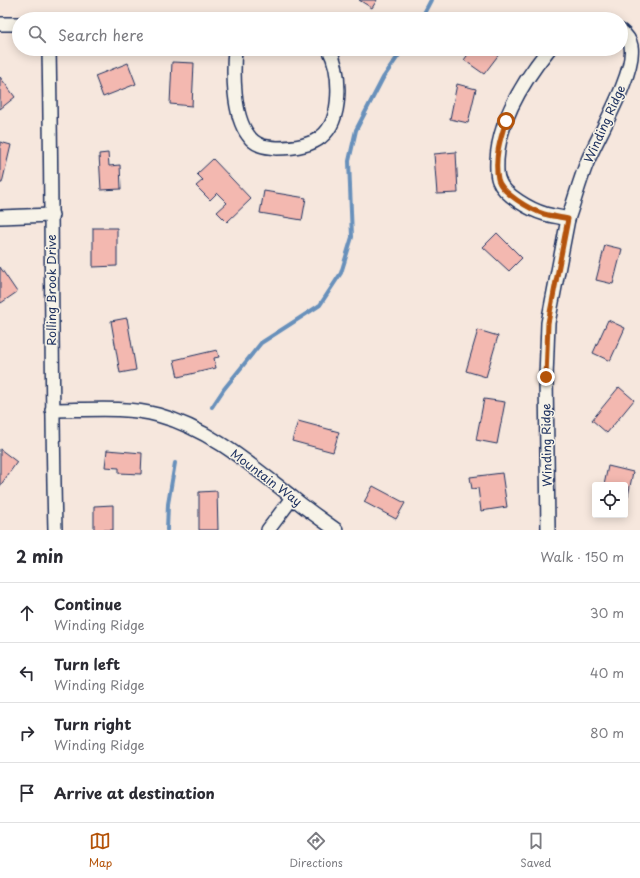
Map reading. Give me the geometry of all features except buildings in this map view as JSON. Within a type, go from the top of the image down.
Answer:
[{"type":"street","points":[[0,24],[12,24]]},
{"type":"street","name":"Winding Ridge","points":[[548,530],[546,377],[548,323],[568,219],[587,162],[622,88],[630,66],[631,46],[628,39]]},
{"type":"street","name":"Rolling Brook Drive","points":[[49,56],[52,215],[52,410],[55,530]]},
{"type":"street","points":[[235,56],[234,90],[240,121],[248,135],[257,144],[264,147],[285,148],[311,143],[322,137],[331,124],[338,97],[338,81],[333,56]]},
{"type":"street","points":[[543,56],[518,94],[506,121],[498,147],[498,180],[502,187],[516,200],[544,214],[568,219]]},
{"type":"street","points":[[0,217],[52,215]]},
{"type":"street","name":"Mountain Way","points":[[52,410],[127,410],[158,415],[193,428],[246,460],[292,498],[336,530]]},
{"type":"street","points":[[268,530],[292,498]]},
{"type":"waterway","points":[[425,12],[431,0]]},
{"type":"waterway","points":[[212,407],[224,389],[261,343],[320,305],[341,273],[352,237],[349,161],[356,130],[383,78],[398,56]]},
{"type":"waterway","points":[[167,530],[168,504],[175,463]]},
{"type":"route","points":[[506,121],[498,147],[498,180],[502,187],[516,200],[544,214],[568,219],[555,280],[548,323],[546,377]]}]
